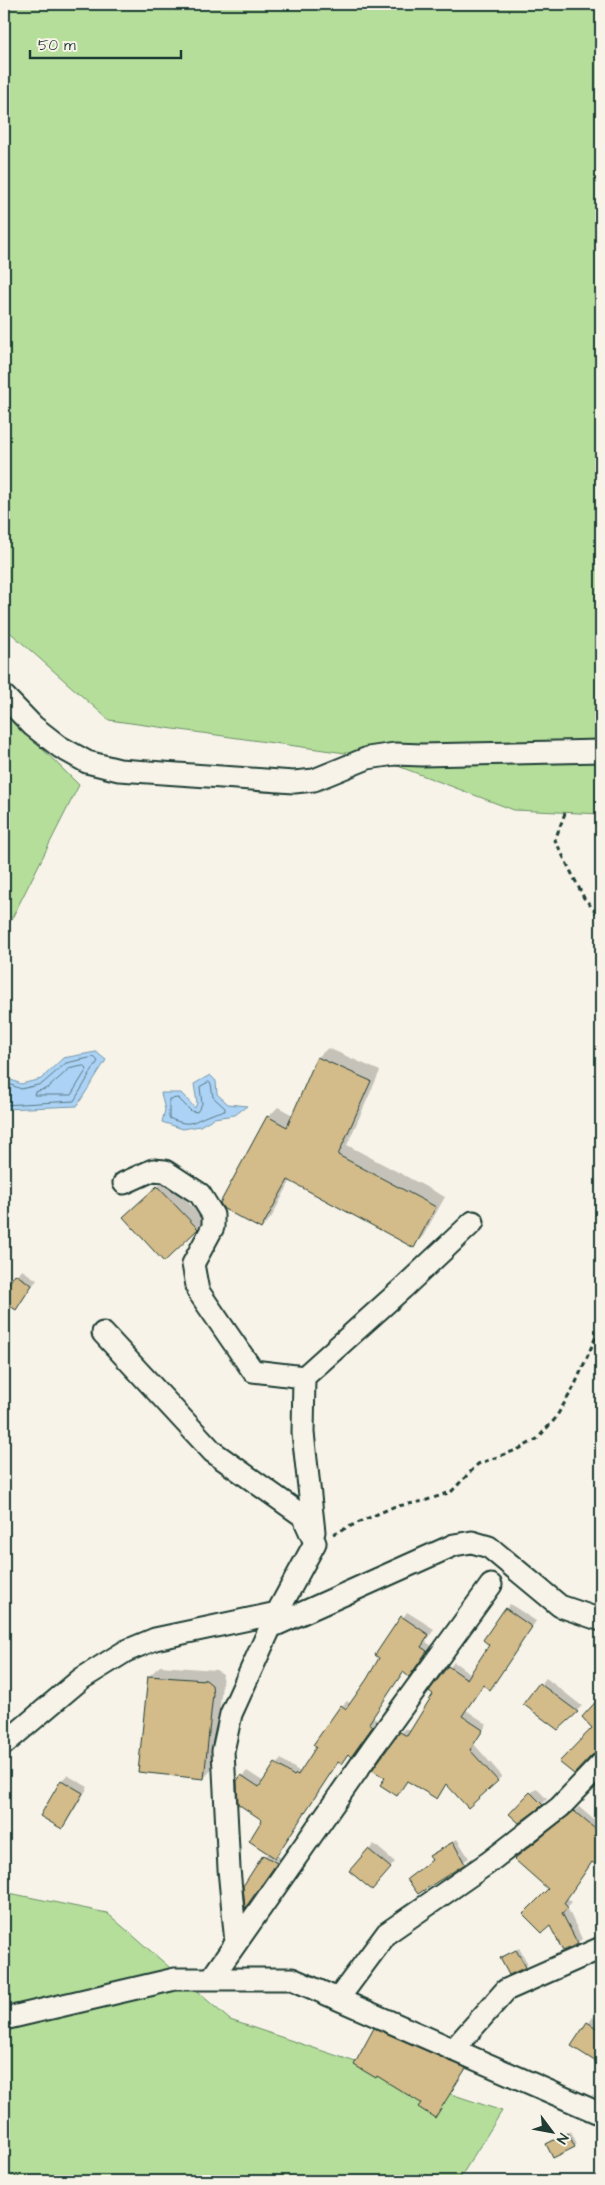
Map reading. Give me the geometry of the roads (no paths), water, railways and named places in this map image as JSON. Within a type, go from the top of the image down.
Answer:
[{"type":"street","points":[[4,696],[33,726],[60,747],[88,762],[119,770],[294,782],[314,780],[368,758],[395,754],[601,751]]},
{"type":"street","points":[[124,1182],[153,1170],[165,1171],[200,1194],[214,1215],[213,1227],[193,1264],[198,1291],[253,1371],[304,1377]]},
{"type":"street","points":[[236,1943],[228,1869],[223,1751],[231,1714],[274,1620],[315,1543],[303,1433],[304,1377],[473,1222]]},
{"type":"street","points":[[103,1333],[214,1452],[303,1516],[315,1543]]},
{"type":"street","points":[[4,1744],[81,1679],[126,1651],[155,1639],[274,1620],[454,1545],[472,1542],[489,1547],[560,1606],[601,1620]]},
{"type":"street","points":[[211,1979],[374,1746],[491,1585]]},
{"type":"street","points":[[338,1999],[388,1933],[488,1863],[560,1807],[601,1764]]},
{"type":"street","points":[[453,2050],[506,1990],[601,1948]]},
{"type":"street","points":[[4,2019],[175,1979],[292,1979],[601,2114]]},
{"type":"water","points":[[96,1052],[106,1060],[77,1106],[4,1109],[4,1077],[21,1084],[41,1079],[63,1058]]},
{"type":"water","points":[[210,1075],[216,1081],[217,1094],[228,1104],[247,1106],[235,1115],[214,1118],[200,1126],[183,1129],[162,1122],[165,1110],[161,1093],[181,1093],[195,1108],[197,1103],[194,1084]]}]
